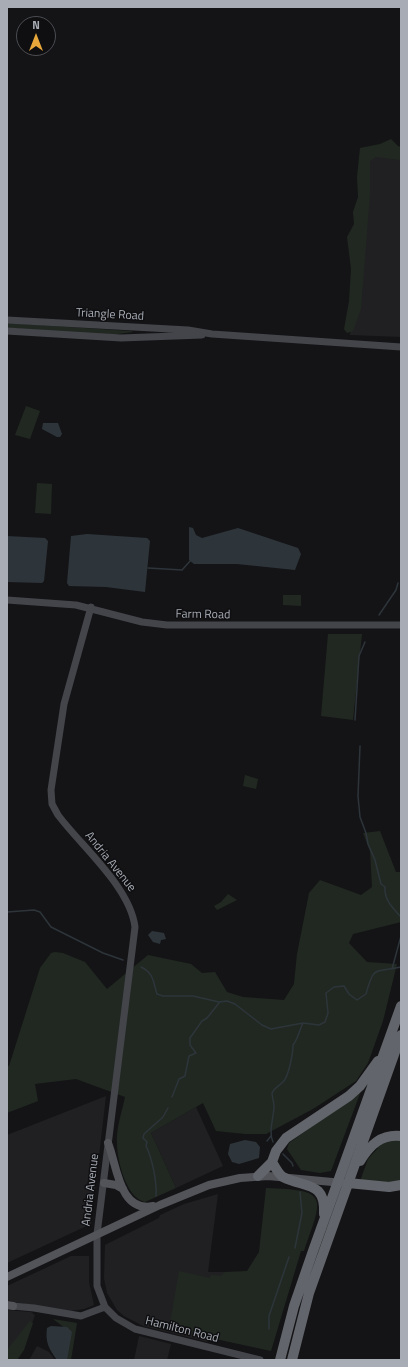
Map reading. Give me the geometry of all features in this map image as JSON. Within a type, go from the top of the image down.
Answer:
[{"type":"highway","points":[[292,1360],[309,1293],[343,1183],[401,1006]]},
{"type":"highway","points":[[352,1172],[401,1035]]},
{"type":"highway","points":[[258,1176],[272,1162],[276,1151],[286,1138],[349,1096],[360,1086],[387,1046]]},
{"type":"highway","points":[[280,1360],[294,1306],[324,1222],[343,1183],[367,1150],[374,1143],[384,1138],[401,1136]]},
{"type":"highway","points":[[272,1162],[282,1177],[315,1188],[321,1193],[325,1206],[324,1222]]},
{"type":"highway","points":[[343,1183],[389,1187],[401,1185]]},
{"type":"main road","points":[[108,1143],[123,1189],[130,1202],[145,1207],[160,1205]]},
{"type":"main road","points":[[7,1277],[160,1205],[209,1185],[258,1176],[343,1183]]},
{"type":"main road","points":[[104,1183],[116,1185],[123,1189]]},
{"type":"street","name":"Triangle Road","points":[[7,320],[188,330],[212,334],[401,347]]},
{"type":"street","name":"Triangle Road","points":[[7,331],[121,338],[187,337],[212,334]]},
{"type":"street","name":"Farm Road","points":[[7,600],[55,602],[91,608],[142,622],[167,625],[401,625]]},
{"type":"street","name":"Andria Avenue","points":[[91,608],[64,704],[51,790],[52,804],[58,816],[125,895],[134,917],[134,938],[97,1234]]},
{"type":"street","name":"Hamilton Road","points":[[97,1234],[96,1278],[100,1297],[105,1307],[116,1318],[140,1331],[258,1360]]},
{"type":"street","points":[[10,1306],[29,1307],[81,1316],[105,1307]]},
{"type":"shaded area","points":[[391,139],[401,147],[401,160],[376,157],[370,161],[370,194],[361,309],[353,331],[347,333],[344,329],[349,301],[351,269],[347,237],[354,224],[353,212],[358,197],[357,177],[360,148],[380,144]]},
{"type":"shaded area","points":[[368,151],[401,154],[401,337],[350,335]]},
{"type":"shaded area","points":[[7,323],[133,332],[110,335],[7,328]]},
{"type":"shaded area","points":[[26,406],[40,411],[30,439],[15,435]]},
{"type":"shaded area","points":[[43,423],[58,423],[62,434],[60,437],[57,437],[42,429]]},
{"type":"shaded area","points":[[37,483],[52,484],[51,514],[35,513]]},
{"type":"shaded area","points":[[189,527],[193,528],[196,535],[202,538],[238,528],[298,548],[301,554],[295,570],[237,564],[194,564],[189,560]]},
{"type":"shaded area","points":[[87,534],[147,538],[150,541],[145,592],[106,587],[69,586],[67,583],[71,536]]},
{"type":"shaded area","points":[[7,536],[45,538],[48,541],[44,581],[42,583],[7,582]]},
{"type":"shaded area","points":[[283,595],[301,595],[301,606],[283,605]]},
{"type":"shaded area","points":[[328,634],[362,634],[353,720],[321,716]]},
{"type":"shaded area","points":[[245,775],[258,779],[256,789],[243,786]]},
{"type":"shaded area","points":[[380,831],[396,872],[401,872],[401,922],[353,934],[349,943],[367,962],[397,964],[383,1021],[368,1063],[356,1081],[313,1109],[266,1134],[216,1131],[203,1103],[151,1133],[176,1188],[145,1202],[138,1199],[128,1186],[121,1168],[117,1150],[117,1132],[125,1097],[76,1079],[35,1084],[38,1101],[7,1113],[7,1066],[9,1066],[40,968],[51,953],[63,953],[85,962],[107,989],[148,955],[191,964],[202,973],[215,972],[227,992],[243,997],[284,1000],[294,984],[297,954],[309,893],[320,880],[361,895],[372,887],[370,851],[363,833]]},
{"type":"shaded area","points":[[228,894],[237,900],[217,910],[214,906],[221,902]]},
{"type":"shaded area","points":[[152,931],[164,933],[166,939],[161,940],[160,944],[153,942],[148,935]]},
{"type":"shaded area","points":[[361,1091],[331,1171],[320,1173],[301,1170],[287,1149],[289,1143]]},
{"type":"shaded area","points":[[106,1096],[91,1224],[7,1263],[7,1135]]},
{"type":"shaded area","points":[[196,1107],[223,1166],[176,1188],[151,1133]]},
{"type":"shaded area","points":[[401,1138],[401,1182],[389,1185],[360,1181],[368,1159],[378,1148],[377,1146],[384,1140]]},
{"type":"shaded area","points":[[245,1140],[256,1142],[260,1147],[259,1158],[239,1164],[232,1162],[228,1154],[230,1144]]},
{"type":"shaded area","points":[[266,1188],[302,1191],[311,1195],[316,1200],[317,1208],[315,1219],[304,1251],[301,1251],[271,1351],[169,1329],[179,1271],[210,1278],[211,1275],[221,1276],[225,1272],[247,1271],[259,1252]]},
{"type":"shaded area","points":[[218,1194],[208,1272],[225,1272],[208,1342],[143,1326],[124,1316],[117,1310],[107,1293],[104,1278],[105,1245],[159,1218],[160,1215],[184,1204]]},
{"type":"shaded area","points":[[71,1256],[89,1256],[89,1282],[94,1305],[84,1309],[70,1311],[7,1301],[7,1286]]},
{"type":"shaded area","points":[[7,1310],[31,1312],[35,1315],[33,1321],[7,1353]]},
{"type":"shaded area","points":[[53,1319],[77,1323],[71,1360],[66,1360],[70,1332]]},
{"type":"shaded area","points":[[30,1321],[33,1323],[24,1350],[17,1360],[7,1360],[7,1350]]},
{"type":"shaded area","points":[[51,1326],[67,1327],[72,1332],[67,1360],[57,1360],[50,1349],[47,1341],[47,1328]]},
{"type":"shaded area","points":[[139,1336],[171,1344],[167,1360],[134,1360]]},
{"type":"shaded area","points":[[37,1346],[49,1352],[55,1360],[29,1360]]},
{"type":"waterway","points":[[148,568],[182,570],[191,560]]},
{"type":"waterway","points":[[379,615],[396,590],[398,583]]},
{"type":"waterway","points":[[355,720],[359,656],[365,642]]},
{"type":"waterway","points":[[360,746],[358,796],[360,817],[366,833],[368,844],[375,860],[381,884],[385,887],[386,896],[390,904],[401,917]]},
{"type":"waterway","points":[[7,912],[34,910],[40,912],[51,927],[103,953],[123,960]]},
{"type":"waterway","points":[[392,969],[401,936]]},
{"type":"waterway","points":[[141,967],[151,975],[157,994],[163,996],[193,996],[219,1002],[227,1001],[235,1004],[262,1025],[271,1029],[303,1023],[319,1025],[325,1022],[328,1013],[326,993],[334,987],[344,986],[349,994],[357,1000],[366,994],[371,978],[374,974],[381,970],[401,967]]},
{"type":"waterway","points":[[172,1097],[179,1079],[185,1076],[189,1056],[196,1053],[190,1045],[190,1038],[202,1021],[207,1018],[219,1003]]},
{"type":"waterway","points":[[273,1142],[271,1134],[274,1106],[272,1093],[283,1082],[287,1075],[293,1045],[303,1023]]},
{"type":"waterway","points":[[156,1196],[154,1170],[146,1146],[147,1142],[143,1138],[144,1134],[163,1117],[168,1108]]},
{"type":"waterway","points":[[267,1141],[271,1136]]},
{"type":"waterway","points":[[283,1154],[293,1166]]},
{"type":"waterway","points":[[295,1248],[302,1213],[300,1192]]},
{"type":"waterway","points":[[269,1329],[269,1316],[289,1257]]}]
